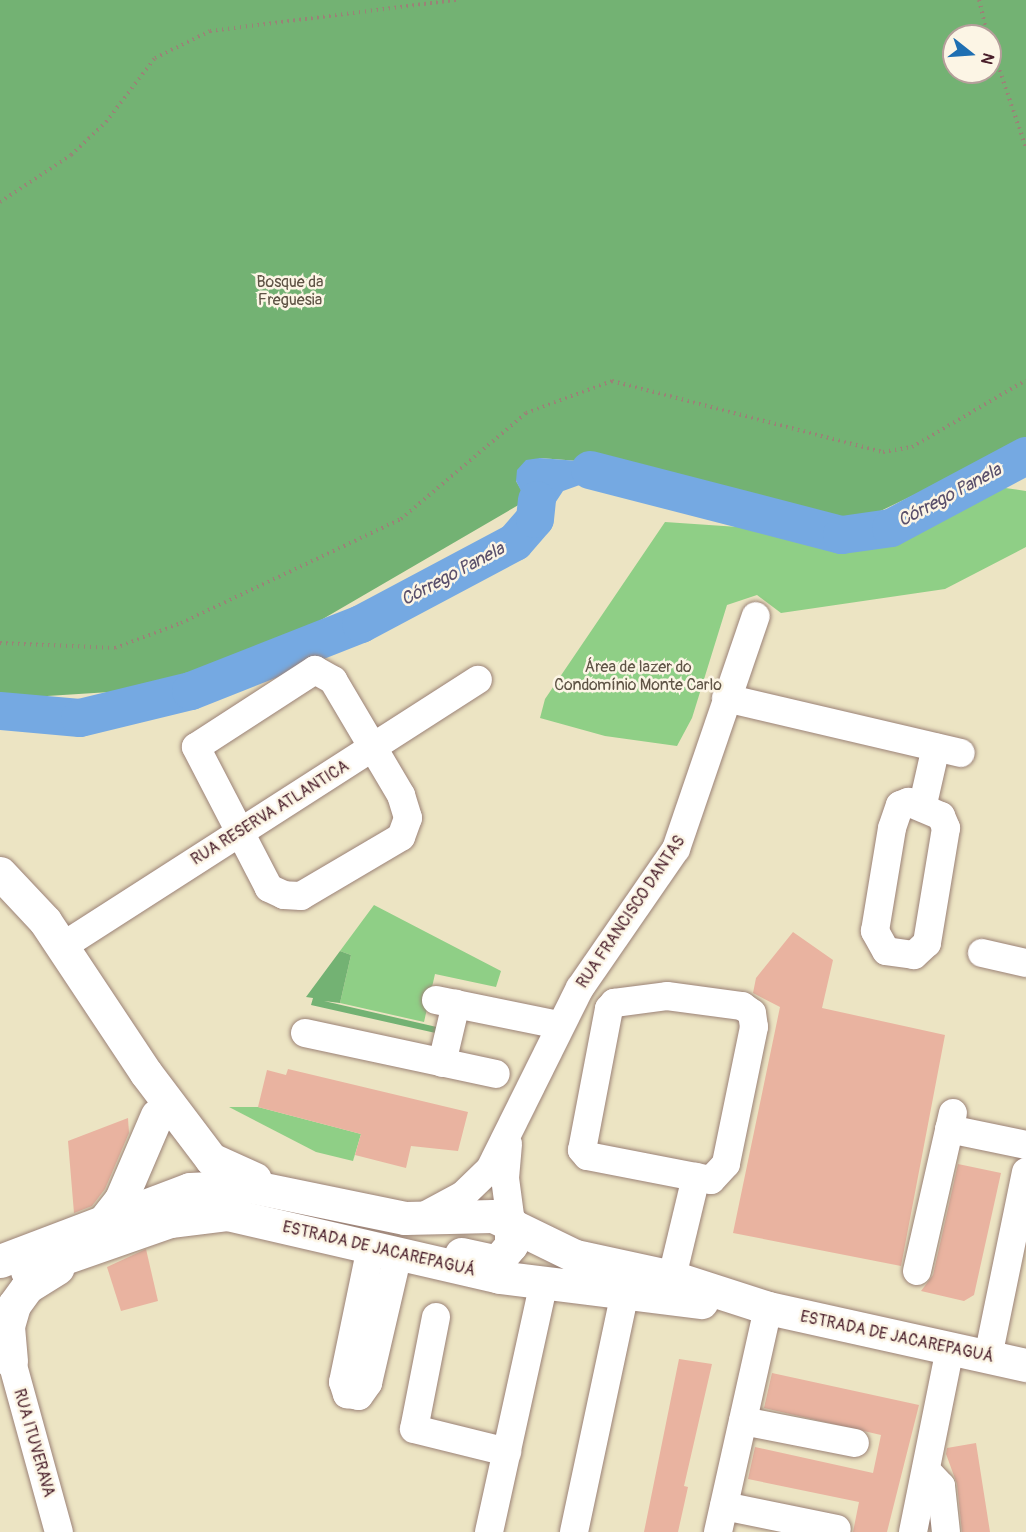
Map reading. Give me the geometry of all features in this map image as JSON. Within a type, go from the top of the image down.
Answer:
[{"type":"main road","points":[[0,873],[63,946],[146,1073],[211,1159],[278,1191]]},
{"type":"main road","points":[[146,1073],[157,1115],[200,1186],[216,1204],[243,1216]]},
{"type":"main road","points":[[104,1221],[121,1200],[157,1115]]},
{"type":"main road","name":"ESTRADA DE JACAREPAGUÁ","points":[[4,1266],[104,1221],[200,1186],[278,1191],[418,1219],[481,1214],[511,1223],[575,1256],[665,1275],[768,1308],[1026,1365]]},
{"type":"main road","name":"ESTRADA DE JACAREPAGUÁ","points":[[4,1266],[86,1255],[170,1221],[207,1214],[243,1216],[385,1250],[544,1282],[768,1308]]},
{"type":"main road","points":[[385,1250],[432,1248],[493,1261],[511,1245],[511,1223]]},
{"type":"main road","points":[[6,1355],[8,1326],[20,1297],[36,1280],[86,1255]]},
{"type":"street","name":"RUA FRANCISCO DANTAS","points":[[418,1219],[449,1205],[477,1184],[510,1133],[559,1025],[683,836],[726,698],[756,616]]},
{"type":"street","points":[[315,670],[333,680],[401,795],[408,818],[401,837],[301,896],[269,888],[238,832],[196,747],[201,740],[315,670]]},
{"type":"street","name":"RUA RESERVA ATLANTICA","points":[[63,946],[478,680]]},
{"type":"street","points":[[726,698],[948,750],[923,804]]},
{"type":"street","points":[[923,804],[941,816],[946,828],[927,943],[914,955],[886,951],[875,931],[892,828],[900,806],[923,804]]},
{"type":"street","points":[[982,953],[1026,963]]},
{"type":"street","points":[[667,996],[742,1006],[752,1013],[754,1027],[726,1164],[711,1180],[688,1176],[587,1156],[582,1150],[614,1003],[667,996]]},
{"type":"street","points":[[442,1063],[446,1002],[559,1025]]},
{"type":"street","points":[[305,1033],[496,1074]]},
{"type":"street","points":[[917,1271],[951,1121],[1026,1145]]},
{"type":"street","name":"RUA FRANCISCO DANTAS","points":[[510,1133],[505,1178],[511,1223]]},
{"type":"street","points":[[988,1357],[1026,1172]]},
{"type":"street","points":[[665,1275],[688,1176]]},
{"type":"street","points":[[489,1532],[544,1282]]},
{"type":"street","points":[[574,1532],[626,1293]]},
{"type":"street","points":[[768,1308],[721,1519],[837,1529]]},
{"type":"street","points":[[435,1317],[414,1429],[507,1452]]},
{"type":"street","name":"RUA ITUVERAVA","points":[[0,1319],[6,1355],[59,1532]]},
{"type":"street","points":[[913,1532],[950,1349]]},
{"type":"street","points":[[743,1420],[855,1443]]},
{"type":"street","points":[[926,1470],[941,1486],[946,1532]]},
{"type":"path","points":[[0,202],[71,155],[106,122],[155,58],[210,31],[457,0]]},
{"type":"path","points":[[979,0],[985,24]]},
{"type":"path","points":[[1002,77],[1026,148]]},
{"type":"path","points":[[0,644],[115,648],[182,623],[401,519],[525,413],[612,381],[883,452],[912,447],[1026,380]]},
{"type":"green space","name":"Bosque da Freguesia","points":[[0,0],[1026,0],[1026,441],[868,517],[803,522],[630,465],[540,458],[516,481],[527,500],[297,634],[157,689],[0,699]]},
{"type":"green space","name":"Área de lazer do Condomínio Monte Carlo","points":[[998,487],[1026,491],[1026,547],[945,589],[781,613],[757,595],[727,605],[692,718],[677,746],[605,736],[540,718],[545,699],[665,522],[784,530],[912,517]]},
{"type":"green space","points":[[374,905],[501,971],[496,987],[435,974],[424,1022],[340,1003],[351,955],[340,951]]},
{"type":"green space","points":[[340,951],[351,955],[340,1003],[324,1001],[441,1028],[440,1034],[311,1005],[313,998],[306,997]]},
{"type":"green space","points":[[229,1107],[258,1107],[361,1134],[353,1161],[316,1152]]},
{"type":"water","points":[[540,458],[630,465],[641,481],[599,478],[563,491],[538,529],[515,542],[530,509],[516,481],[517,470],[526,460]]},
{"type":"building","points":[[793,932],[833,960],[822,1008],[945,1035],[901,1266],[733,1233],[780,1007],[753,993],[756,978]]},
{"type":"building","points":[[288,1069],[468,1112],[458,1151],[411,1146],[406,1168],[355,1155],[361,1134],[258,1107],[267,1070],[286,1075]]},
{"type":"building","points":[[128,1118],[129,1133],[105,1189],[92,1206],[74,1213],[68,1141]]},
{"type":"building","points":[[958,1164],[1001,1173],[974,1295],[964,1301],[921,1291],[933,1275]]},
{"type":"building","points":[[146,1249],[158,1301],[121,1311],[107,1267]]},
{"type":"building","points":[[679,1359],[712,1364],[684,1486],[688,1487],[678,1532],[644,1532]]},
{"type":"building","points":[[772,1373],[919,1405],[887,1532],[853,1532],[859,1502],[748,1479],[755,1447],[873,1473],[881,1435],[764,1408]]},
{"type":"building","points":[[976,1443],[990,1532],[962,1532],[957,1484],[946,1454],[947,1448]]},
{"type":"waterway","name":"Córrego Panela","points":[[590,470],[842,535],[891,528],[1026,456]]},
{"type":"waterway","name":"Córrego Panela","points":[[0,711],[80,718],[191,691],[361,624],[515,542],[535,519],[537,500]]}]
